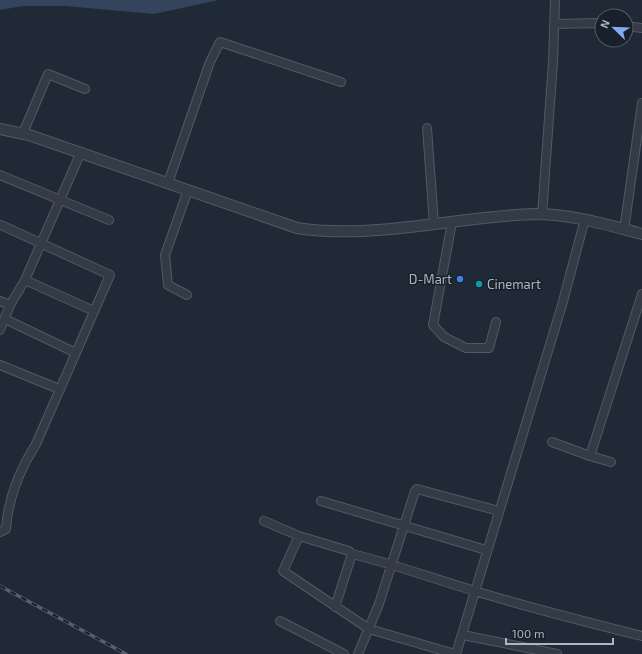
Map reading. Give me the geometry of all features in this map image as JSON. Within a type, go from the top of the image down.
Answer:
[{"type":"street","points":[[542,215],[553,62],[555,0]]},
{"type":"street","points":[[554,24],[594,23]]},
{"type":"street","points":[[168,183],[210,62],[220,42],[342,82]]},
{"type":"street","points":[[23,133],[48,74],[85,89]]},
{"type":"street","points":[[624,230],[642,103]]},
{"type":"street","points":[[427,128],[434,224]]},
{"type":"street","points":[[0,129],[23,133],[297,228],[320,232],[362,230],[542,215],[572,216],[642,234]]},
{"type":"street","points":[[0,330],[10,305],[25,280],[59,199],[81,152]]},
{"type":"street","points":[[0,175],[109,220]]},
{"type":"street","points":[[187,295],[168,285],[165,255],[188,190]]},
{"type":"street","points":[[299,536],[283,571],[369,629],[455,654],[463,635],[486,550],[562,304],[585,219]]},
{"type":"street","points":[[452,222],[433,325],[444,337],[466,348],[489,348],[496,322]]},
{"type":"street","points":[[0,532],[6,529],[6,516],[15,487],[110,275],[41,242],[1,225]]},
{"type":"street","points":[[25,280],[94,311]]},
{"type":"street","points":[[590,456],[642,294]]},
{"type":"street","points":[[0,301],[10,305]]},
{"type":"street","points":[[5,319],[76,353]]},
{"type":"street","points":[[0,366],[59,389]]},
{"type":"street","points":[[552,442],[611,462]]},
{"type":"street","points":[[358,654],[379,604],[412,497],[417,489],[499,511]]},
{"type":"street","points":[[321,501],[486,550]]},
{"type":"street","points":[[264,521],[299,536],[348,551],[352,554],[392,564],[474,591],[570,618],[642,636]]},
{"type":"street","points":[[335,607],[352,554]]},
{"type":"street","points":[[280,621],[344,654]]},
{"type":"street","points":[[463,635],[557,654]]},
{"type":"water","points":[[0,0],[219,0],[154,14],[66,6],[23,6],[0,10]]},
{"type":"railway","points":[[0,586],[126,654]]},
{"type":"place","name":"D-Mart","points":[[460,279]]},
{"type":"place","name":"Cinemart","points":[[479,284]]}]
